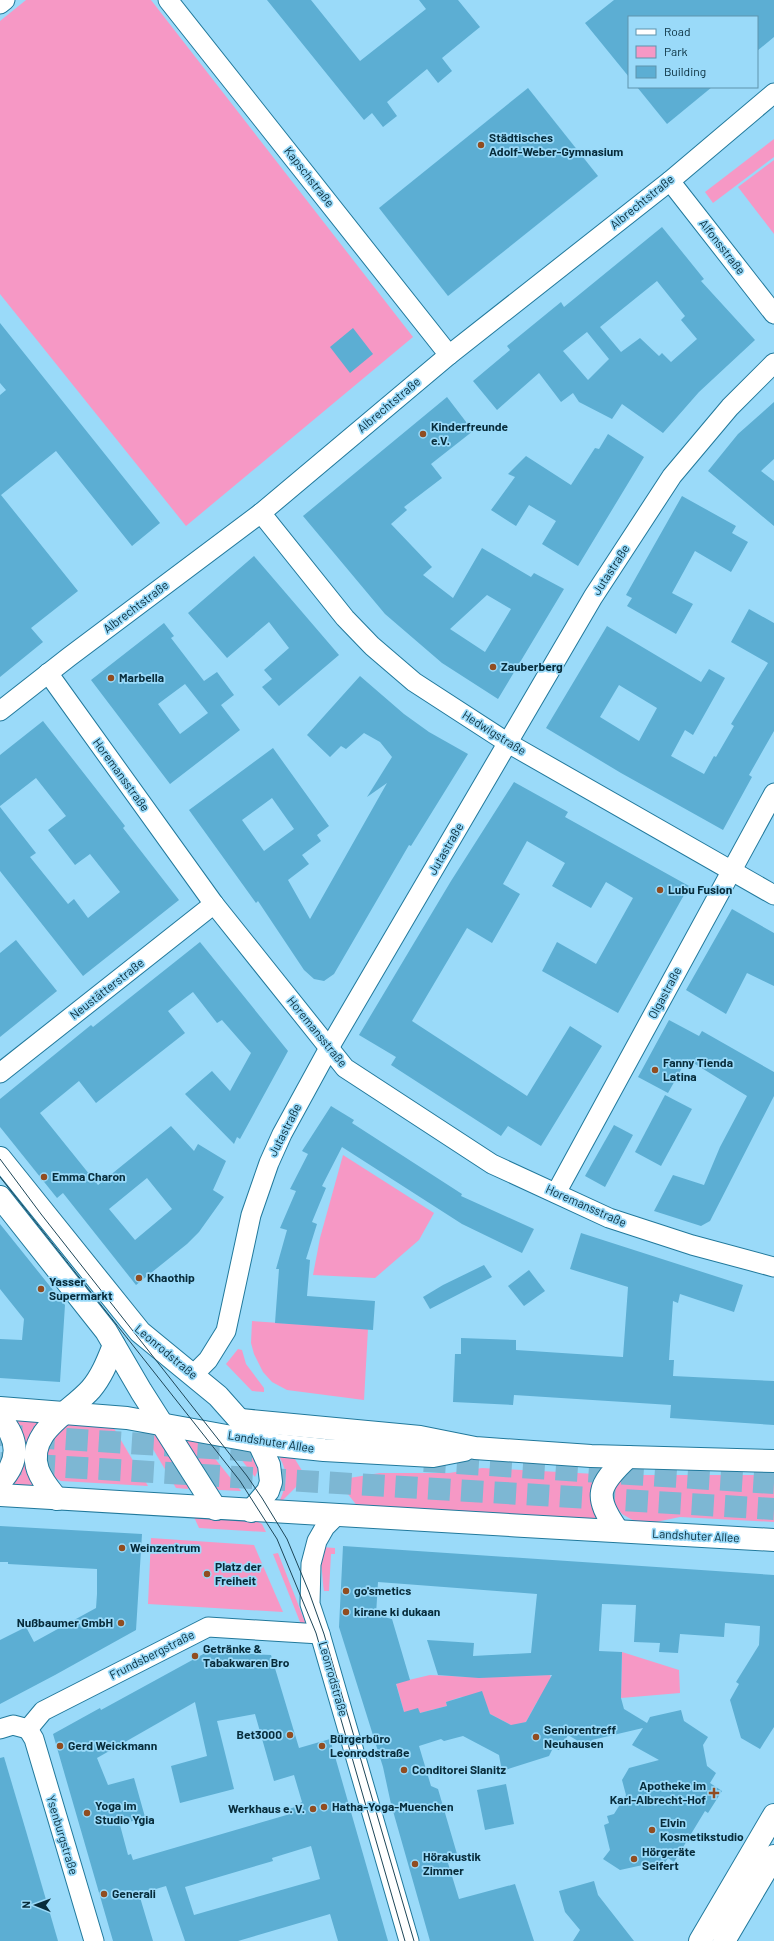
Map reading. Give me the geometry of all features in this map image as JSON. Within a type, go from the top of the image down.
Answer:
[{"type":"main road","name":"Leonrodstraße","points":[[0,1158],[126,1318],[140,1332],[194,1374],[218,1396],[258,1440],[269,1465],[271,1482],[268,1491],[251,1511]]},
{"type":"main road","points":[[0,1197],[92,1311],[216,1509]]},
{"type":"main road","points":[[57,1499],[38,1470],[36,1452],[38,1442],[66,1412],[92,1388],[101,1375],[114,1345]]},
{"type":"main road","name":"Landshuter Allee","points":[[0,1408],[66,1412],[162,1423],[258,1440],[282,1446],[324,1450],[433,1456],[475,1448]]},
{"type":"main road","points":[[0,1418],[12,1434],[14,1444],[13,1463],[0,1482]]},
{"type":"main road","name":"Landshuter Allee","points":[[241,1420],[420,1437],[475,1448],[628,1457],[774,1461]]},
{"type":"main road","points":[[618,1531],[607,1516],[603,1506],[602,1492],[604,1483],[609,1475],[628,1457]]},
{"type":"main road","points":[[0,1495],[251,1511]]},
{"type":"main road","name":"Landshuter Allee","points":[[251,1511],[338,1514],[774,1540]]},
{"type":"main road","points":[[700,1941],[774,1815]]},
{"type":"main road","points":[[724,1941],[773,1861]]},
{"type":"street","points":[[0,4],[5,0]]},
{"type":"street","name":"Kapschstraße","points":[[168,0],[449,355]]},
{"type":"street","name":"Albrechtstraße","points":[[0,711],[48,673],[262,513],[449,355],[670,181],[774,93]]},
{"type":"street","name":"Alfonsstraße","points":[[670,181],[774,314]]},
{"type":"street","name":"Jutastraße","points":[[194,1374],[208,1360],[226,1331],[251,1215],[269,1163],[282,1134],[329,1048],[593,597],[677,468],[730,407],[774,363]]},
{"type":"street","name":"Hedwigstraße","points":[[262,513],[325,594],[372,646],[414,682],[508,743],[774,895]]},
{"type":"street","name":"Horemansstraße","points":[[48,673],[214,904],[345,1068],[492,1164],[609,1218],[642,1230],[774,1267]]},
{"type":"street","name":"Olgastraße","points":[[556,1193],[774,793]]},
{"type":"street","name":"Neustätterstraße","points":[[0,1074],[214,904]]},
{"type":"street","name":"Leonrodstraße","points":[[338,1514],[325,1527],[313,1551],[310,1604],[409,1941]]},
{"type":"street","name":"Frundsbergstraße","points":[[28,1729],[43,1711],[208,1627],[320,1634]]},
{"type":"street","points":[[0,1729],[13,1725],[28,1729]]},
{"type":"street","name":"Ysenburgstraße","points":[[28,1729],[34,1739],[94,1941]]},
{"type":"green space","points":[[26,0],[151,0],[413,337],[186,526],[0,294],[0,21]]},
{"type":"green space","points":[[774,139],[774,157],[713,203],[705,192]]},
{"type":"green space","points":[[774,160],[774,234],[738,187]]},
{"type":"green space","points":[[343,1155],[434,1213],[419,1240],[375,1278],[313,1275],[320,1238]]},
{"type":"green space","points":[[252,1321],[368,1329],[364,1400],[287,1390],[272,1382],[263,1372],[254,1354],[251,1343]]},
{"type":"green space","points":[[238,1349],[242,1350],[246,1364],[264,1388],[264,1392],[252,1391],[226,1364]]},
{"type":"green space","points":[[9,1418],[45,1419],[37,1487],[7,1486]]},
{"type":"green space","points":[[72,1422],[112,1425],[148,1486],[61,1481],[55,1478],[46,1467],[44,1446],[62,1426]]},
{"type":"green space","points":[[140,1427],[154,1429],[189,1485],[188,1489],[176,1488]]},
{"type":"green space","points":[[183,1439],[200,1440],[241,1491],[219,1490],[213,1487]]},
{"type":"green space","points":[[229,1444],[248,1448],[258,1470],[255,1477]]},
{"type":"green space","points":[[281,1456],[293,1456],[306,1477],[282,1501],[280,1500],[286,1479],[283,1463],[280,1458]]},
{"type":"green space","points":[[482,1468],[596,1474],[593,1491],[594,1502],[599,1520],[358,1507],[337,1480],[380,1473],[449,1473]]},
{"type":"green space","points":[[629,1475],[774,1475],[774,1522],[680,1517],[651,1523],[636,1522],[622,1514],[616,1506],[613,1496],[614,1487],[623,1477]]},
{"type":"green space","points":[[194,1517],[256,1521],[262,1524],[266,1532],[199,1528]]},
{"type":"green space","points":[[151,1538],[254,1545],[283,1612],[148,1604]]},
{"type":"green space","points":[[321,1547],[335,1548],[335,1554],[331,1554],[329,1591],[324,1591],[322,1568],[318,1554]]},
{"type":"green space","points":[[278,1553],[307,1627],[302,1627],[273,1554]]},
{"type":"green space","points":[[622,1652],[679,1670],[680,1693],[621,1698]]},
{"type":"green space","points":[[430,1675],[472,1677],[550,1675],[560,1707],[548,1708],[537,1702],[526,1722],[513,1726],[490,1714],[483,1696],[461,1697],[446,1702],[447,1706],[420,1713],[404,1712],[396,1683]]},
{"type":"building","points":[[267,0],[311,0],[360,61],[426,9],[419,0],[458,0],[480,27],[442,58],[452,71],[438,83],[427,69],[387,102],[397,116],[383,127],[372,113],[364,120]]},
{"type":"building","points":[[614,0],[774,0],[774,37],[758,50],[758,16],[628,16],[628,76],[585,23]]},
{"type":"building","points":[[528,88],[598,176],[448,296],[379,208]]},
{"type":"building","points":[[638,88],[711,88],[667,124]]},
{"type":"building","points":[[662,227],[704,279],[701,281],[755,340],[699,392],[663,433],[622,404],[612,419],[579,402],[573,393],[561,402],[539,373],[497,410],[473,381],[510,350],[507,346],[561,302],[564,307]],"holes":[[[657,281],[685,316],[681,320],[697,339],[671,362],[662,353],[659,356],[640,338],[621,352],[600,327]],[[587,332],[609,359],[588,380],[563,351]]]},
{"type":"building","points":[[0,323],[160,523],[132,546],[56,451],[1,495],[78,591],[31,628],[43,642],[0,677],[0,395],[6,390],[0,383]]},
{"type":"building","points":[[353,328],[373,354],[350,373],[330,347]]},
{"type":"building","points":[[447,397],[473,431],[431,464],[442,478],[404,507],[407,510],[391,524],[432,567],[423,575],[453,598],[482,548],[531,577],[534,573],[564,589],[498,699],[442,663],[385,614],[303,516]],"holes":[[[487,595],[511,609],[485,652],[450,629]]]},
{"type":"building","points":[[774,402],[774,459],[761,471],[774,481],[774,526],[708,471],[738,434]]},
{"type":"building","points":[[608,434],[644,457],[578,566],[542,544],[556,521],[529,505],[516,526],[491,510],[515,477],[508,474],[526,456],[571,485],[595,448],[599,449]]},
{"type":"building","points":[[682,496],[736,526],[732,533],[748,542],[731,572],[695,551],[672,593],[693,604],[676,634],[627,606],[632,598],[626,595]]},
{"type":"building","points":[[254,556],[339,655],[279,706],[262,687],[272,679],[264,670],[289,648],[269,622],[227,658],[188,613]]},
{"type":"building","points":[[749,609],[774,623],[774,731],[749,775],[752,777],[723,830],[621,773],[546,728],[607,626],[701,682],[709,669],[725,678],[693,735],[685,730],[671,756],[704,774],[734,726],[731,724],[768,663],[731,642]],"holes":[[[619,685],[657,708],[639,741],[600,717]]]},
{"type":"building","points":[[164,623],[174,636],[171,638],[204,681],[217,672],[234,695],[221,705],[240,730],[170,784],[91,680]],"holes":[[[185,684],[208,713],[180,734],[158,704]]]},
{"type":"building","points":[[360,676],[404,714],[429,732],[468,754],[411,846],[409,845],[334,974],[324,981],[314,979],[304,970],[258,901],[256,903],[189,810],[273,748],[329,826],[317,835],[321,841],[302,855],[309,864],[288,880],[310,919],[387,783],[367,797],[392,757],[380,742],[364,733],[346,749],[341,746],[330,757],[307,735]],"holes":[[[272,798],[294,829],[264,851],[242,820]]]},
{"type":"building","points":[[43,721],[125,826],[123,828],[179,900],[83,976],[0,871],[0,807],[36,853],[30,857],[68,904],[74,899],[88,918],[120,892],[90,854],[75,865],[48,830],[66,816],[36,778],[0,806],[0,755]]},
{"type":"building","points":[[514,782],[568,812],[565,817],[689,886],[618,1013],[542,971],[557,942],[596,964],[633,898],[606,882],[591,908],[552,886],[565,863],[527,841],[503,884],[520,894],[492,943],[467,928],[412,1021],[527,1096],[570,1026],[602,1046],[541,1146],[508,1126],[501,1136],[391,1065],[396,1057],[359,1035],[451,881]]},
{"type":"building","points":[[732,909],[774,933],[774,986],[747,973],[726,1014],[686,990]]},
{"type":"building","points":[[16,940],[57,991],[0,1037],[0,953]]},
{"type":"building","points":[[200,942],[288,1051],[240,1139],[237,1137],[234,1144],[185,1094],[212,1071],[230,1091],[251,1053],[222,1020],[217,1023],[193,992],[168,1011],[185,1033],[96,1103],[79,1081],[40,1113],[98,1185],[171,1126],[194,1151],[198,1144],[226,1161],[213,1190],[224,1197],[199,1232],[187,1244],[136,1285],[63,1193],[57,1198],[0,1127],[0,1099],[91,1025],[93,1027]],"holes":[[[147,1178],[172,1209],[135,1240],[109,1209]]]},
{"type":"building","points":[[669,1020],[699,1036],[702,1031],[774,1072],[774,1096],[710,1221],[701,1226],[654,1211],[673,1175],[704,1185],[720,1147],[747,1096],[687,1059],[668,1093],[638,1077]]},
{"type":"building","points":[[665,1095],[692,1109],[661,1166],[635,1152]]},
{"type":"building","points":[[331,1106],[354,1120],[352,1123],[462,1194],[461,1196],[534,1229],[522,1253],[462,1224],[342,1147],[322,1186],[326,1188],[312,1222],[317,1224],[306,1259],[310,1260],[307,1296],[375,1301],[373,1330],[275,1323],[279,1269],[276,1269],[287,1230],[280,1228],[296,1191],[290,1189],[308,1154],[302,1151]]},
{"type":"building","points":[[614,1125],[633,1135],[605,1187],[585,1176]]},
{"type":"building","points":[[0,1224],[65,1305],[60,1382],[0,1378],[0,1339],[22,1340],[24,1319],[0,1289]]},
{"type":"building","points":[[581,1233],[743,1285],[734,1312],[680,1294],[678,1303],[673,1301],[669,1360],[674,1360],[673,1376],[774,1381],[774,1425],[670,1418],[671,1405],[514,1395],[513,1405],[453,1402],[455,1354],[461,1354],[461,1338],[516,1340],[516,1350],[623,1357],[628,1287],[570,1269]]},
{"type":"building","points":[[484,1265],[492,1277],[430,1309],[423,1297],[443,1285]]},
{"type":"building","points":[[529,1270],[545,1291],[524,1306],[508,1286]]},
{"type":"building","points":[[0,1526],[142,1534],[136,1630],[0,1704],[0,1640],[26,1627],[34,1642],[96,1608],[97,1569],[8,1564],[8,1562],[0,1562]]},
{"type":"building","points":[[343,1546],[774,1575],[774,1727],[760,1749],[741,1738],[730,1700],[739,1684],[736,1682],[759,1645],[760,1626],[725,1623],[724,1637],[680,1634],[678,1653],[659,1652],[660,1643],[634,1642],[636,1605],[602,1604],[599,1651],[622,1652],[621,1698],[624,1709],[647,1723],[650,1717],[681,1710],[684,1721],[708,1737],[703,1745],[707,1766],[716,1773],[710,1783],[722,1791],[708,1813],[705,1811],[674,1862],[668,1858],[661,1869],[652,1863],[620,1870],[603,1859],[610,1850],[604,1825],[609,1823],[607,1816],[614,1814],[626,1795],[622,1780],[629,1768],[659,1760],[632,1745],[643,1728],[592,1740],[588,1747],[568,1735],[559,1750],[553,1748],[549,1756],[502,1771],[499,1755],[463,1736],[444,1741],[441,1739],[419,1746],[431,1786],[438,1789],[457,1854],[449,1857],[450,1863],[448,1863],[459,1899],[515,1884],[534,1941],[430,1941],[391,1804],[383,1767],[339,1627]],"holes":[[[378,1582],[537,1594],[531,1653],[473,1656],[474,1643],[427,1640],[438,1675],[479,1678],[552,1675],[526,1722],[511,1725],[490,1714],[482,1691],[446,1702],[447,1706],[420,1713],[418,1708],[404,1712],[396,1684],[410,1680],[392,1619],[376,1615]]]},
{"type":"building","points":[[207,1652],[271,1655],[299,1748],[330,1739],[388,1941],[338,1941],[330,1914],[238,1941],[185,1941],[166,1886],[139,1894],[153,1941],[113,1941],[53,1734],[100,1708],[101,1710]],"holes":[[[195,1702],[207,1756],[171,1766],[180,1803],[234,1789],[217,1721],[255,1714],[274,1781],[294,1775],[302,1802],[300,1803],[301,1805],[289,1809],[290,1814],[133,1860],[131,1854],[128,1855],[120,1825],[145,1817],[134,1778],[108,1785],[97,1758]],[[311,1846],[320,1879],[194,1915],[185,1887],[273,1861],[272,1858]]]},
{"type":"building","points":[[4,1757],[58,1941],[0,1941],[0,1758]]},
{"type":"building","points":[[506,1784],[514,1824],[485,1830],[477,1790]]},
{"type":"building","points":[[594,1881],[598,1895],[634,1941],[573,1941],[580,1930],[565,1912],[559,1891]]},
{"type":"tunnel","points":[[0,1435],[274,1452]]},
{"type":"tunnel","points":[[424,1461],[774,1483]]},
{"type":"tunnel","points":[[0,1463],[774,1509]]},
{"type":"tram line","points":[[0,1159],[41,1214],[247,1476],[287,1539],[309,1592],[324,1634],[414,1941]]},
{"type":"tram line","points":[[0,1177],[240,1481],[277,1539],[316,1633],[405,1941]]},
{"type":"place","name":"Städtisches Adolf-Weber-Gymnasium","points":[[481,145]]},
{"type":"place","name":"Kinderfreunde e.V.","points":[[423,434]]},
{"type":"place","name":"Zauberberg","points":[[493,667]]},
{"type":"place","name":"Marbella","points":[[111,678]]},
{"type":"place","name":"Lubu Fusion","points":[[660,890]]},
{"type":"place","name":"Fanny Tienda Latina","points":[[655,1070]]},
{"type":"place","name":"Emma Charon","points":[[44,1177]]},
{"type":"place","name":"Khaothip","points":[[139,1278]]},
{"type":"place","name":"Yasser Supermarkt","points":[[41,1289]]},
{"type":"place","name":"Weinzentrum","points":[[122,1548]]},
{"type":"place","name":"Platz der Freiheit","points":[[207,1574]]},
{"type":"place","name":"go'smetics","points":[[346,1591]]},
{"type":"place","name":"kirane ki dukaan","points":[[346,1612]]},
{"type":"place","name":"Nußbaumer GmbH","points":[[121,1623]]},
{"type":"place","name":"Getränke & Tabakwaren Bro","points":[[195,1656]]},
{"type":"place","name":"Bet3000","points":[[290,1735]]},
{"type":"place","name":"Seniorentreff Neuhausen","points":[[536,1737]]},
{"type":"place","name":"Gerd Weickmann","points":[[60,1746]]},
{"type":"place","name":"Bürgerbüro Leonrodstraße","points":[[322,1746]]},
{"type":"place","name":"Conditorei Slanitz","points":[[404,1770]]},
{"type":"place","name":"Apotheke im Karl-Albrecht-Hof","points":[[714,1793]]},
{"type":"place","name":"Hatha-Yoga-Muenchen","points":[[324,1807]]},
{"type":"place","name":"Werkhaus e. V.","points":[[313,1809]]},
{"type":"place","name":"Yoga im Studio Ygia","points":[[87,1813]]},
{"type":"place","name":"Elvin Kosmetikstudio","points":[[652,1830]]},
{"type":"place","name":"Hörgeräte Seifert","points":[[634,1859]]},
{"type":"place","name":"Hörakustik Zimmer","points":[[415,1864]]},
{"type":"place","name":"Generali","points":[[104,1894]]}]
